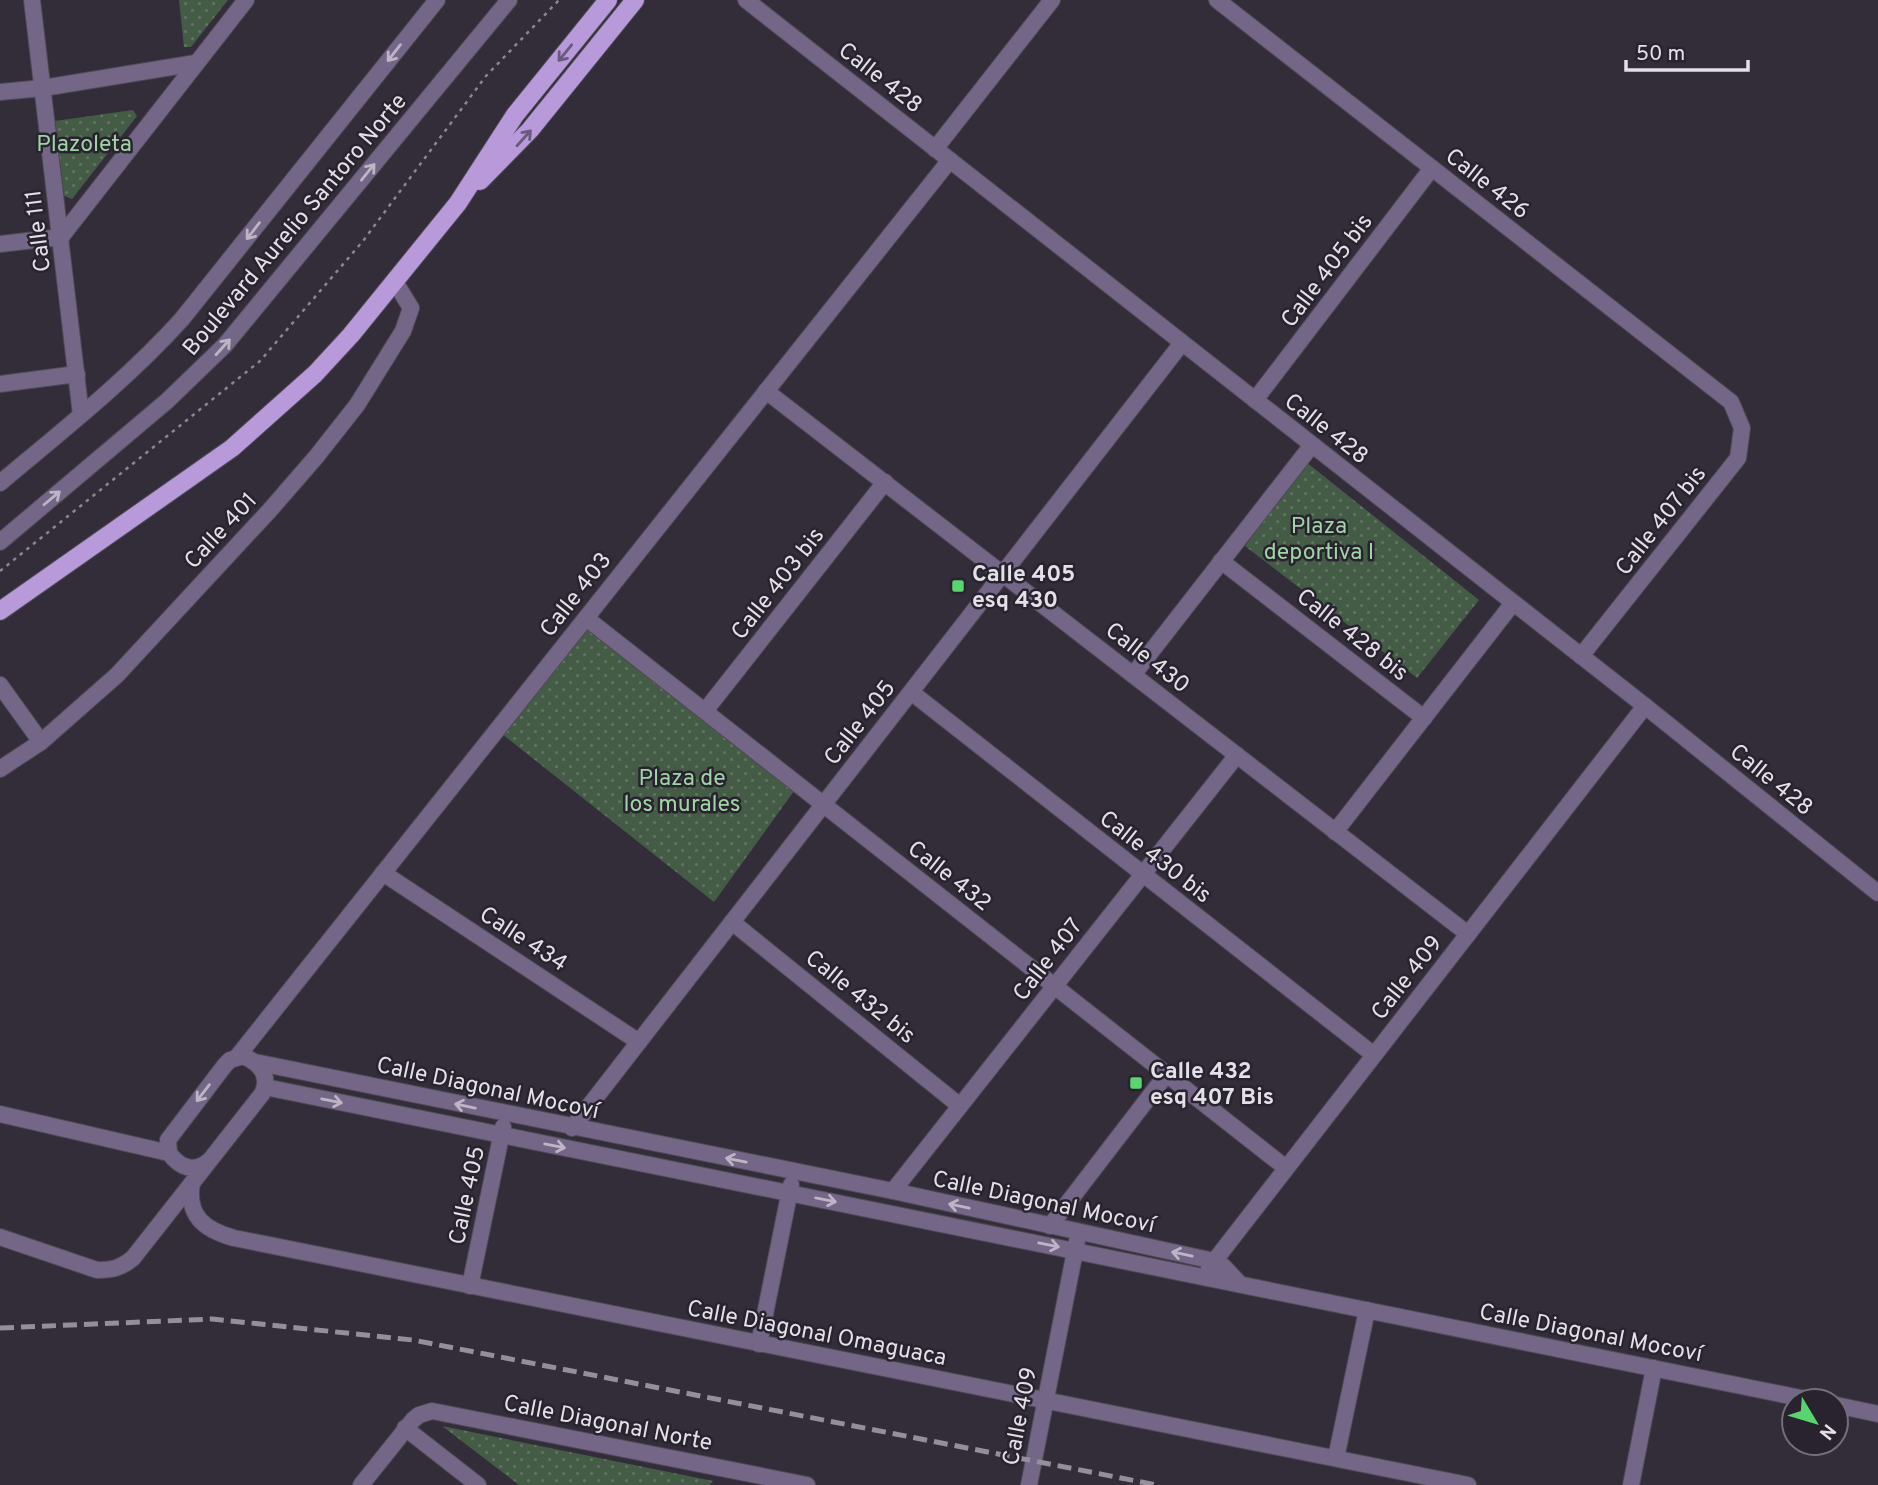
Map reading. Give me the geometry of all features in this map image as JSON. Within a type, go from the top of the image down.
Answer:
[{"type":"main road","points":[[0,611],[232,448],[315,374],[351,335],[458,203],[515,115],[608,0]]},
{"type":"main road","points":[[458,203],[530,130],[635,0]]},
{"type":"street","name":"Calle 111","points":[[33,0],[81,415]]},
{"type":"street","points":[[0,244],[61,237],[246,0]]},
{"type":"street","name":"Boulevard Aurelio Santoro Norte","points":[[0,483],[153,352],[183,319],[437,0]]},
{"type":"street","name":"Boulevard Aurelio Santoro Norte","points":[[0,542],[167,401],[217,354],[509,0]]},
{"type":"street","name":"Calle 428","points":[[746,0],[1645,706],[1878,893]]},
{"type":"street","points":[[935,149],[1052,0]]},
{"type":"street","name":"Calle 426","points":[[1217,0],[1731,402]]},
{"type":"street","points":[[0,92],[43,88],[196,63]]},
{"type":"street","name":"Calle 403","points":[[169,1153],[170,1134],[225,1065],[237,1058],[950,160]]},
{"type":"street","name":"Calle 405 bis","points":[[1255,400],[1432,168]]},
{"type":"street","name":"Calle 401","points":[[0,769],[41,742],[117,675],[270,510],[357,405],[403,331],[411,308],[395,282]]},
{"type":"street","name":"Calle 405","points":[[572,1128],[1182,343]]},
{"type":"street","points":[[0,384],[77,374]]},
{"type":"street","name":"Calle 430","points":[[766,391],[1468,934]]},
{"type":"street","name":"Calle 407 bis","points":[[1581,656],[1738,458],[1742,428],[1731,402]]},
{"type":"street","points":[[1133,675],[1312,445]]},
{"type":"street","name":"Calle 403 bis","points":[[705,711],[885,482]]},
{"type":"street","name":"Calle 428 bis","points":[[1222,561],[1424,718]]},
{"type":"street","points":[[1335,832],[1513,603]]},
{"type":"street","name":"Calle 432","points":[[586,618],[1286,1168]]},
{"type":"street","points":[[0,685],[41,742]]},
{"type":"street","name":"Calle 430 bis","points":[[911,692],[1374,1055]]},
{"type":"street","name":"Calle 409","points":[[1202,1276],[1645,706]]},
{"type":"street","name":"Calle 407","points":[[893,1191],[1237,755]]},
{"type":"street","name":"Calle 434","points":[[383,873],[639,1042]]},
{"type":"street","name":"Calle 432 bis","points":[[732,922],[960,1106]]},
{"type":"street","points":[[0,1237],[83,1267],[112,1270],[123,1266],[133,1258],[265,1087],[264,1073],[255,1062],[243,1056],[237,1058]]},
{"type":"street","name":"Calle Diagonal Mocoví","points":[[255,1062],[893,1191],[1214,1261],[1223,1266],[1240,1284]]},
{"type":"street","points":[[1050,1226],[1166,1075]]},
{"type":"street","name":"Calle Diagonal Mocoví","points":[[265,1087],[1780,1394]]},
{"type":"street","points":[[0,1114],[169,1153],[185,1167],[199,1167],[209,1161]]},
{"type":"street","name":"Calle 405","points":[[470,1286],[506,1114]]},
{"type":"street","points":[[759,1343],[793,1172]]},
{"type":"street","name":"Calle Diagonal Omaguaca","points":[[192,1183],[190,1195],[196,1215],[202,1223],[220,1234],[1468,1485]]},
{"type":"street","name":"Calle 409","points":[[1029,1485],[1079,1232]]},
{"type":"street","points":[[1336,1458],[1367,1310]]},
{"type":"street","points":[[1631,1485],[1654,1368]]},
{"type":"street","points":[[1850,1408],[1878,1414]]},
{"type":"street","name":"Calle Diagonal Norte","points":[[405,1428],[419,1415],[439,1411],[738,1478],[807,1485]]},
{"type":"street","points":[[361,1485],[405,1428],[478,1485]]},
{"type":"path","points":[[0,571],[260,361],[363,241],[486,76],[559,0]]},
{"type":"green space","points":[[179,0],[228,0],[191,47],[184,47]]},
{"type":"green space","name":"Plazoleta","points":[[133,110],[137,116],[72,199],[64,196],[55,121]]},
{"type":"green space","name":"Plaza deportiva I","points":[[1306,462],[1479,600],[1417,678],[1245,546]]},
{"type":"green space","name":"Plaza de los murales","points":[[585,628],[794,791],[714,902],[502,734]]},
{"type":"green space","points":[[442,1426],[713,1481],[710,1485],[519,1485]]},
{"type":"railway","points":[[0,1328],[212,1319],[413,1340],[1157,1485]]},
{"type":"place","name":"Calle 405 esq 430","points":[[958,586]]},
{"type":"place","name":"Calle 432 esq 407 Bis","points":[[1136,1083]]}]
